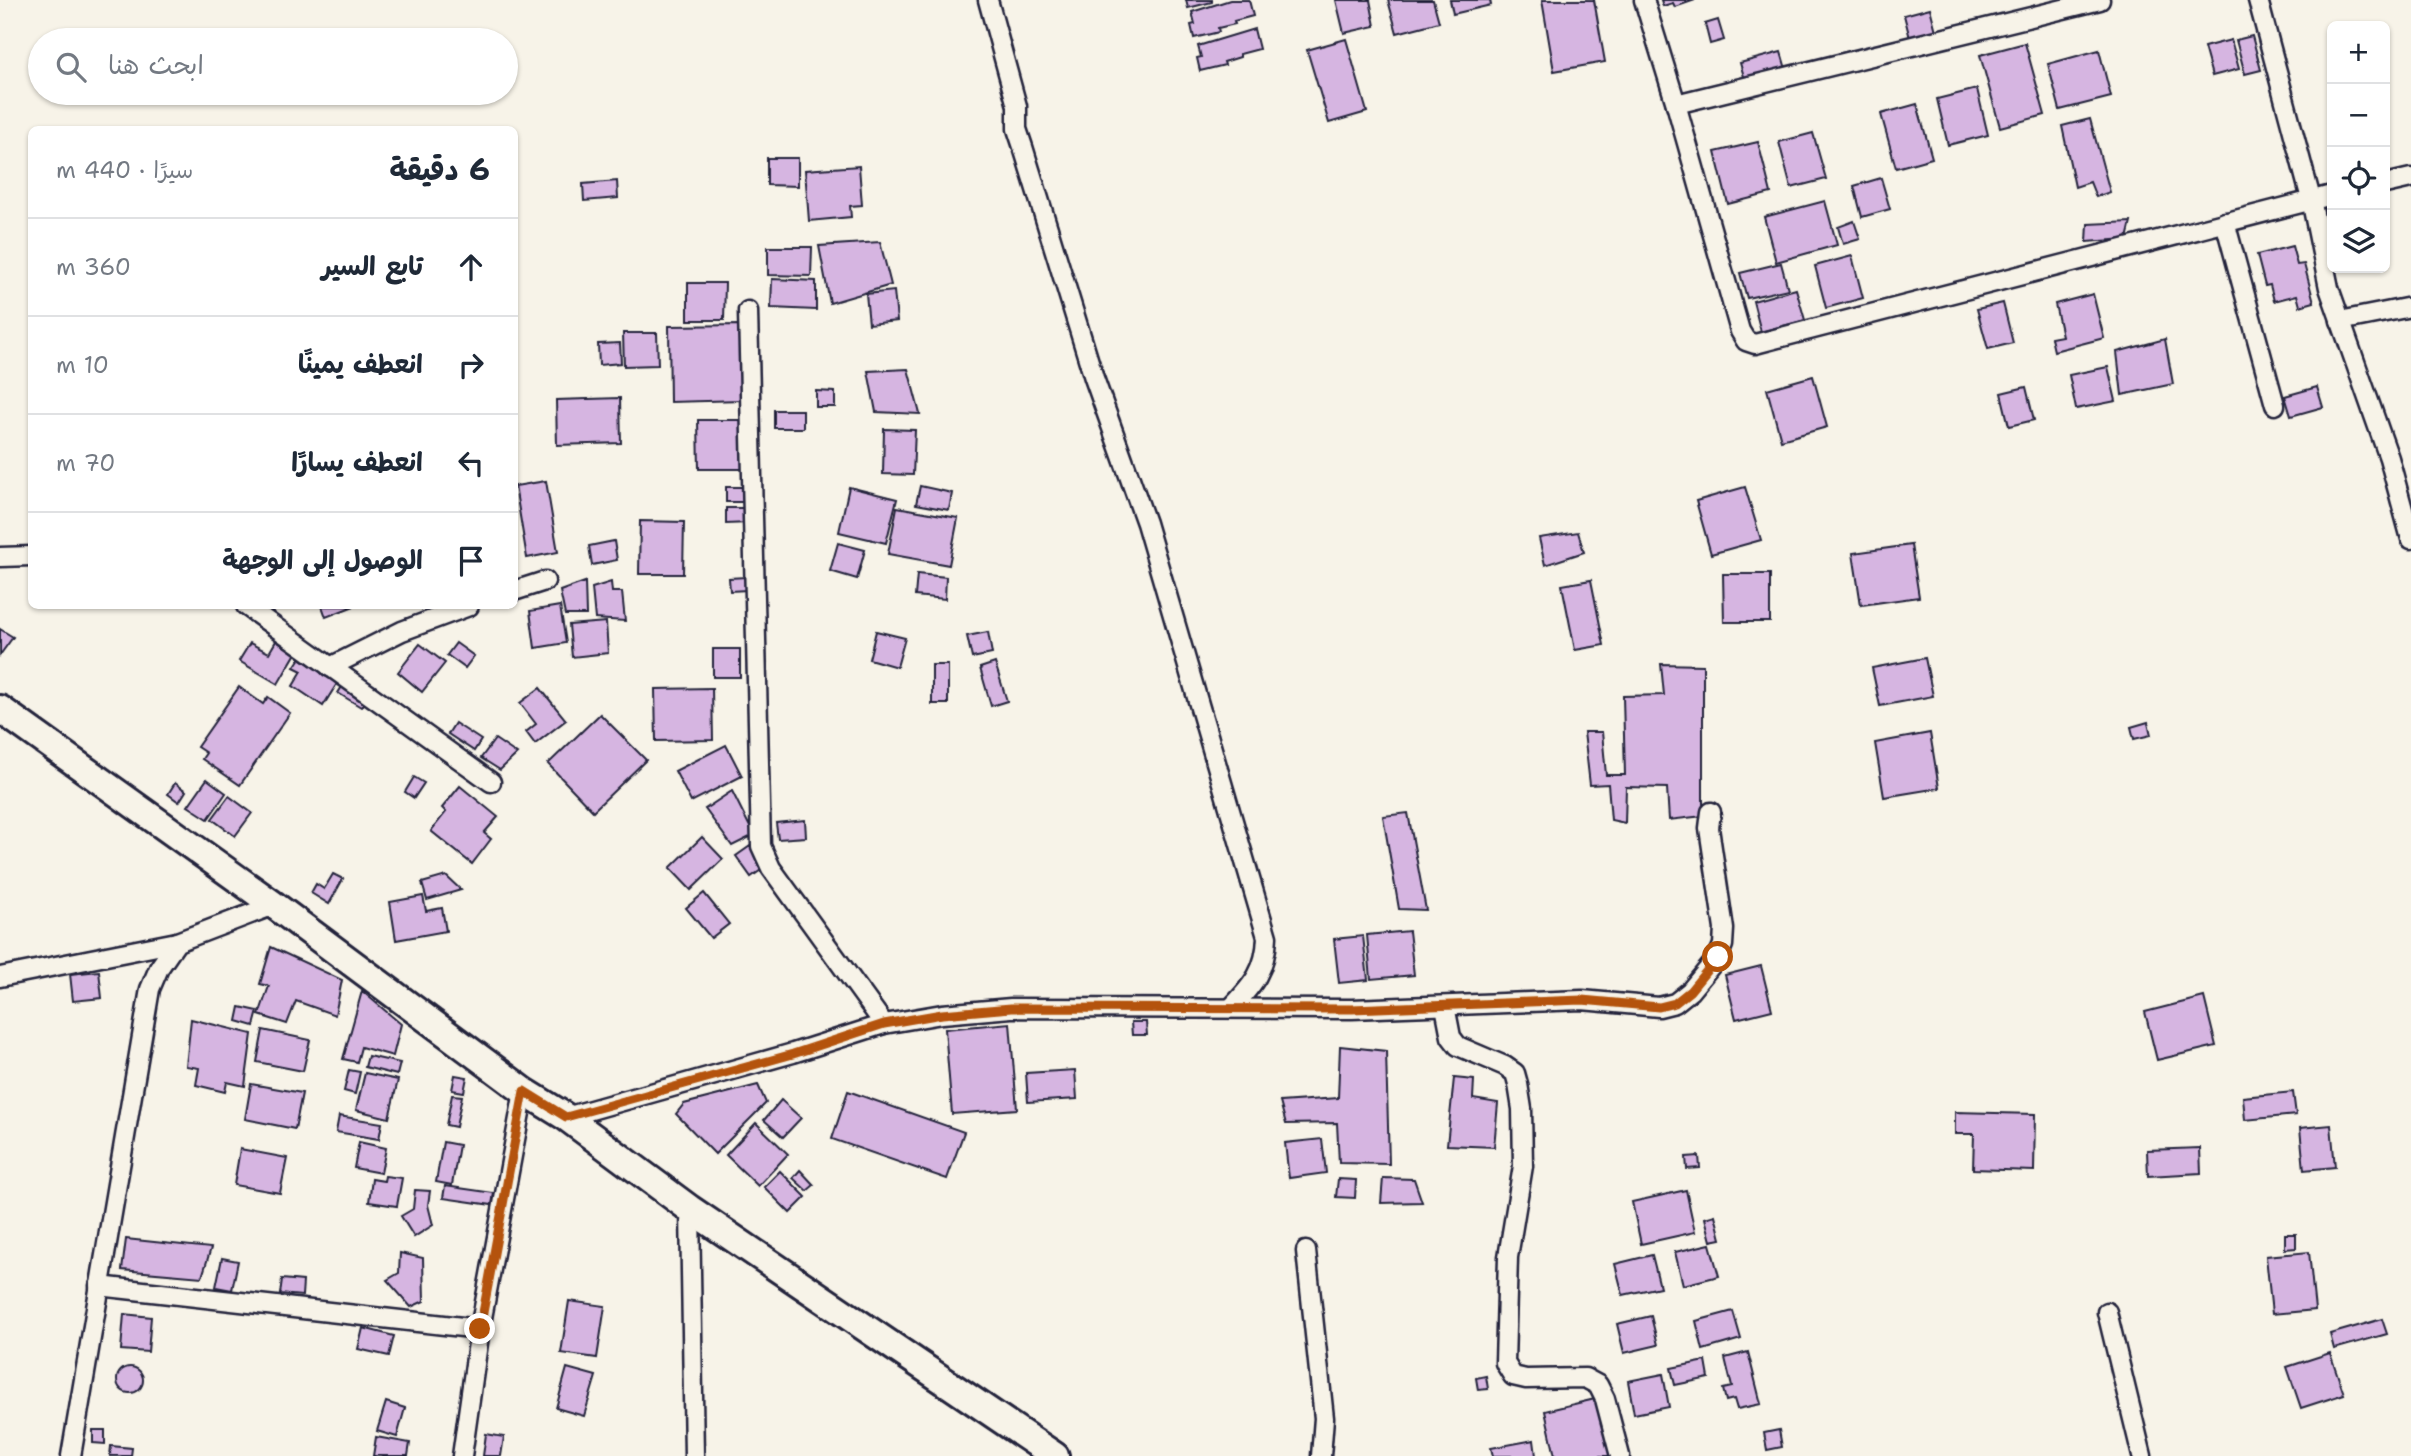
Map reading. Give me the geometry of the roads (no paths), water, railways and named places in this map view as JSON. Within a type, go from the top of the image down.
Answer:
[{"type":"street","points":[[988,0],[1017,107],[1017,128],[1094,378],[1146,523],[1268,937],[1262,968],[1247,991],[1231,1008]]},
{"type":"street","points":[[1644,0],[1740,331],[1746,341],[1755,344],[2327,196]]},
{"type":"street","points":[[1676,104],[2100,0]]},
{"type":"street","points":[[2258,0],[2311,199],[2329,288],[2389,458],[2411,540]]},
{"type":"street","points":[[2390,183],[2411,178]]},
{"type":"street","points":[[2225,222],[2275,405]]},
{"type":"street","points":[[2340,321],[2411,307]]},
{"type":"street","points":[[748,311],[761,846],[771,869],[884,1024]]},
{"type":"street","points":[[0,557],[28,555]]},
{"type":"street","points":[[518,590],[545,581]]},
{"type":"street","points":[[250,609],[491,782]]},
{"type":"street","points":[[330,667],[402,631],[461,609]]},
{"type":"street","points":[[0,709],[690,1209],[1055,1456]]},
{"type":"street","points":[[566,1117],[793,1054],[884,1024],[942,1014],[1011,1008],[1352,1009],[1582,1000],[1659,1007],[1675,1003],[1690,991],[1718,957],[1723,945],[1724,929],[1709,828],[1711,812]]},
{"type":"street","points":[[0,977],[177,942],[274,905]]},
{"type":"street","points":[[71,1456],[150,989],[159,968],[177,942]]},
{"type":"street","points":[[1445,1006],[1451,1037],[1458,1046],[1505,1066],[1515,1073],[1518,1084],[1522,1109],[1523,1166],[1508,1257],[1505,1363],[1513,1376],[1527,1379],[1585,1378],[1598,1385],[1605,1399],[1620,1456]]},
{"type":"street","points":[[462,1456],[480,1329],[524,1091]]},
{"type":"street","points":[[690,1209],[694,1456]]},
{"type":"street","points":[[1306,1251],[1324,1418],[1321,1456]]},
{"type":"street","points":[[99,1286],[480,1329]]},
{"type":"street","points":[[2107,1312],[2142,1456]]}]
